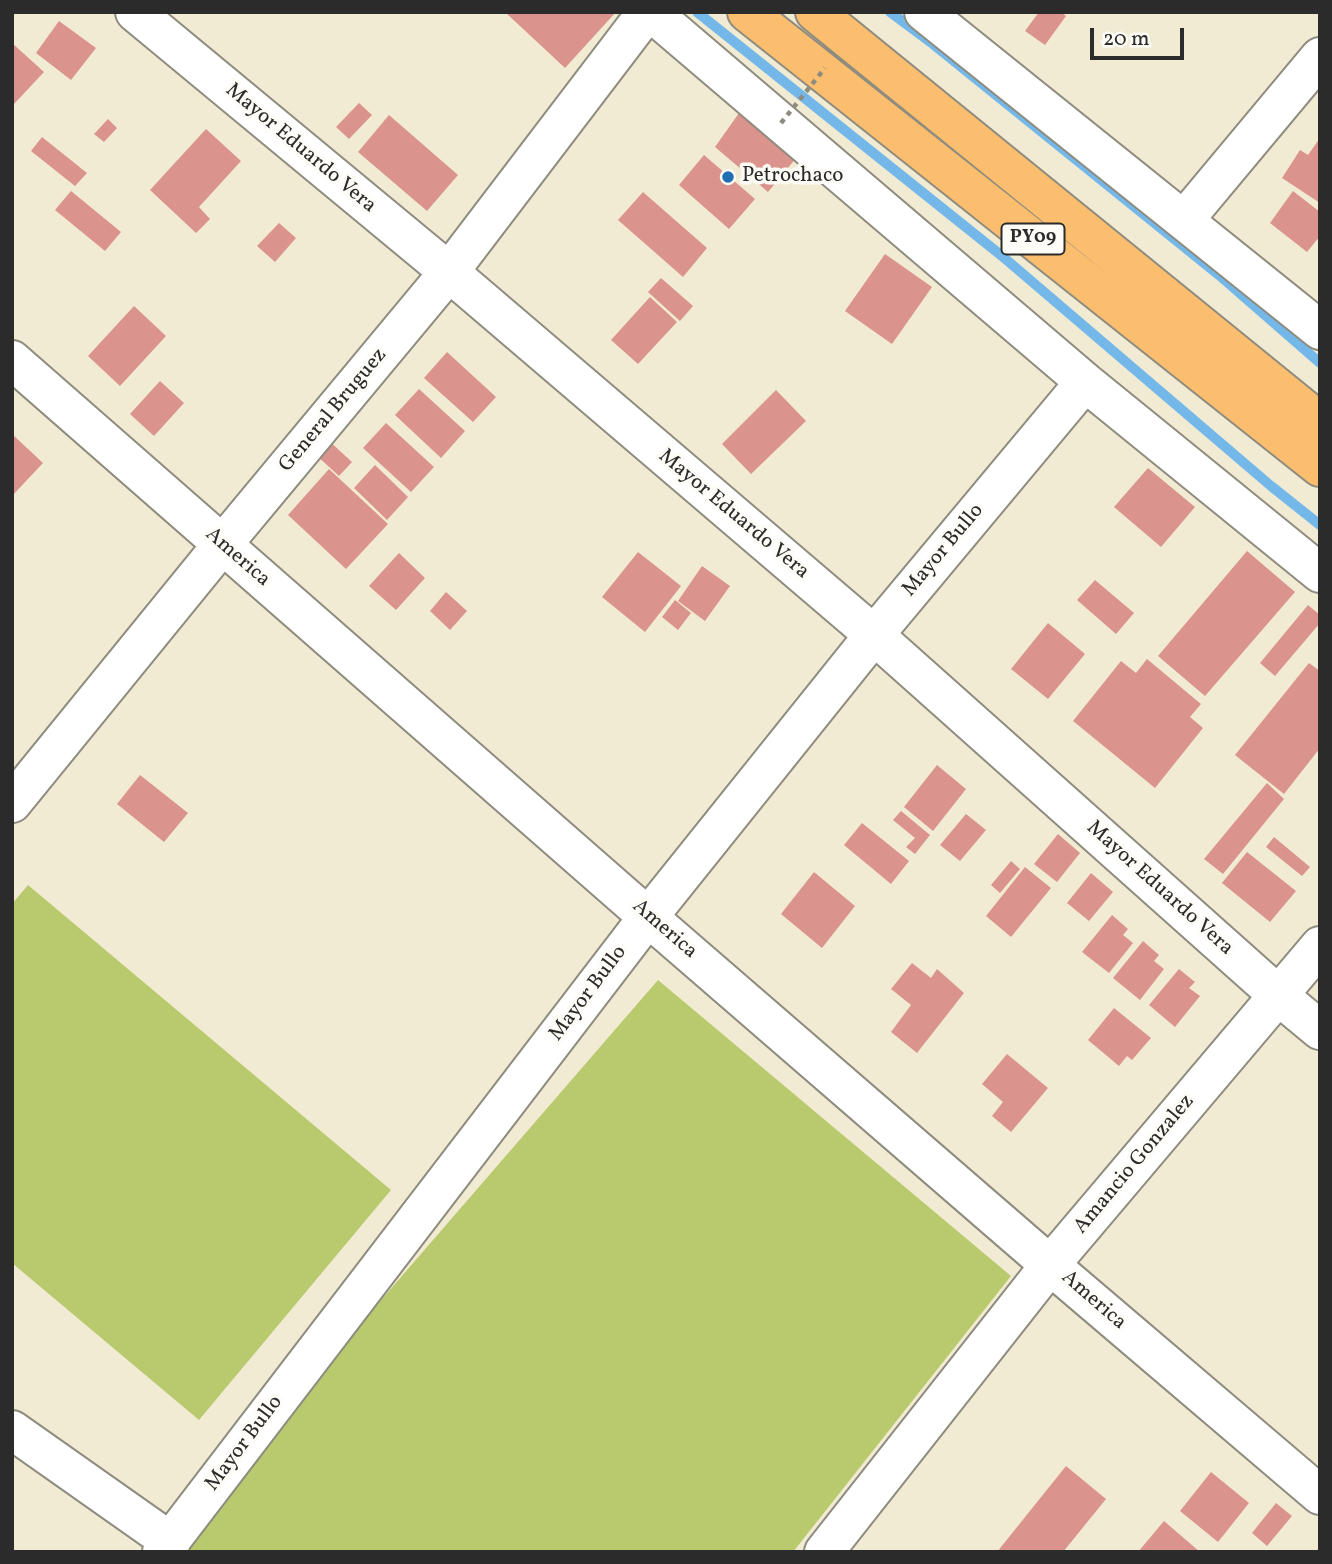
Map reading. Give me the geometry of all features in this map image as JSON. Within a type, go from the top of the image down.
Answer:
[{"type":"highway","name":"PY09","points":[[747,12],[1320,467]]},
{"type":"highway","name":"PY09","points":[[815,12],[1320,422]]},
{"type":"street","name":"Mayor Eduardo Vera","points":[[135,12],[449,272],[874,635],[1320,1030]]},
{"type":"street","name":"General Bruguez","points":[[12,803],[449,272],[649,12]]},
{"type":"street","points":[[649,12],[1085,382],[1320,573]]},
{"type":"street","points":[[924,12],[1320,330]]},
{"type":"street","points":[[1184,220],[1320,57]]},
{"type":"street","name":"America","points":[[12,360],[648,917],[1320,1495]]},
{"type":"street","name":"Mayor Bullo","points":[[166,1547],[648,917],[874,635],[1085,382]]},
{"type":"street","name":"Amancio Gonzalez","points":[[824,1552],[1050,1265],[1320,946]]},
{"type":"street","points":[[12,1430],[166,1547]]},
{"type":"path","points":[[781,124],[825,68]]},
{"type":"green space","points":[[28,885],[391,1190],[199,1420],[12,1263],[12,904]]},
{"type":"green space","points":[[658,980],[1011,1276],[793,1552],[163,1552]]},
{"type":"building","points":[[505,12],[616,12],[565,68]]},
{"type":"building","points":[[1039,12],[1061,12],[1066,16],[1045,45],[1025,31]]},
{"type":"building","points":[[59,21],[96,48],[71,80],[36,53]]},
{"type":"building","points":[[12,43],[44,72],[14,104],[12,103]]},
{"type":"building","points":[[359,103],[372,115],[349,139],[336,127]]},
{"type":"building","points":[[739,113],[797,157],[768,192],[715,147]]},
{"type":"building","points":[[389,115],[458,175],[427,211],[358,152]]},
{"type":"building","points":[[108,119],[117,128],[104,142],[94,134]]},
{"type":"building","points":[[206,129],[241,161],[199,207],[210,219],[196,233],[150,190]]},
{"type":"building","points":[[42,137],[87,173],[75,186],[31,151]]},
{"type":"building","points":[[1320,138],[1320,203],[1282,178],[1300,150],[1308,155]]},
{"type":"building","points":[[704,155],[755,199],[729,229],[679,185]]},
{"type":"building","points":[[71,191],[121,232],[105,251],[55,210]]},
{"type":"building","points":[[1293,191],[1320,212],[1320,236],[1307,252],[1270,223]]},
{"type":"building","points":[[643,192],[707,248],[683,277],[618,220]]},
{"type":"building","points":[[279,223],[296,238],[275,262],[257,246]]},
{"type":"building","points":[[885,254],[932,287],[892,344],[845,311]]},
{"type":"building","points":[[661,278],[693,306],[680,321],[648,292]]},
{"type":"building","points":[[650,297],[677,322],[638,364],[611,340]]},
{"type":"building","points":[[134,306],[166,336],[120,386],[88,356]]},
{"type":"building","points":[[447,352],[496,397],[473,422],[424,378]]},
{"type":"building","points":[[160,381],[184,403],[154,436],[130,414]]},
{"type":"building","points":[[419,389],[465,431],[441,458],[395,415]]},
{"type":"building","points":[[776,390],[806,421],[751,474],[722,444]]},
{"type":"building","points":[[386,423],[434,467],[411,492],[363,448]]},
{"type":"building","points":[[12,434],[43,463],[12,496]]},
{"type":"building","points":[[328,440],[352,462],[339,476],[315,454]]},
{"type":"building","points":[[375,465],[408,497],[387,520],[354,488]]},
{"type":"building","points":[[1148,468],[1195,507],[1161,547],[1114,507]]},
{"type":"building","points":[[329,469],[388,524],[346,569],[288,515]]},
{"type":"building","points":[[1247,551],[1295,592],[1205,696],[1158,656]]},
{"type":"building","points":[[638,552],[681,586],[645,632],[602,597]]},
{"type":"building","points":[[399,553],[425,578],[396,610],[369,586]]},
{"type":"building","points":[[702,566],[730,586],[705,621],[678,601]]},
{"type":"building","points":[[1095,580],[1134,613],[1116,634],[1077,600]]},
{"type":"building","points":[[446,592],[467,611],[450,630],[430,611]]},
{"type":"building","points":[[675,600],[691,613],[678,630],[662,617]]},
{"type":"building","points":[[1308,605],[1320,615],[1320,623],[1275,676],[1260,663]]},
{"type":"building","points":[[1048,623],[1085,654],[1048,699],[1011,669]]},
{"type":"building","points":[[1147,659],[1201,704],[1190,717],[1203,728],[1155,788],[1073,721],[1121,661],[1136,673]]},
{"type":"building","points":[[1309,663],[1320,671],[1320,748],[1284,794],[1235,755]]},
{"type":"building","points":[[937,765],[966,789],[933,831],[904,807]]},
{"type":"building","points":[[140,775],[188,813],[164,842],[117,804]]},
{"type":"building","points":[[1267,783],[1284,799],[1223,874],[1204,859]]},
{"type":"building","points":[[901,811],[930,835],[915,854],[906,847],[915,838],[893,820]]},
{"type":"building","points":[[966,814],[986,830],[960,861],[940,845]]},
{"type":"building","points":[[862,823],[909,861],[891,884],[844,845]]},
{"type":"building","points":[[1058,834],[1080,853],[1057,882],[1034,864]]},
{"type":"building","points":[[1274,837],[1310,867],[1302,876],[1266,847]]},
{"type":"building","points":[[1247,852],[1296,891],[1270,922],[1222,883]]},
{"type":"building","points":[[1011,861],[1020,869],[1000,893],[991,885]]},
{"type":"building","points":[[1025,867],[1051,888],[1011,937],[986,916]]},
{"type":"building","points":[[814,872],[855,906],[822,948],[781,914]]},
{"type":"building","points":[[1091,873],[1113,892],[1089,921],[1067,903]]},
{"type":"building","points":[[1112,915],[1128,929],[1123,935],[1133,943],[1109,973],[1082,952]]},
{"type":"building","points":[[1143,941],[1159,955],[1154,961],[1164,969],[1140,1000],[1113,978]]},
{"type":"building","points":[[912,963],[931,978],[937,969],[964,993],[917,1053],[891,1032],[911,1005],[891,989]]},
{"type":"building","points":[[1179,969],[1195,982],[1189,988],[1200,996],[1175,1027],[1149,1005]]},
{"type":"building","points":[[1114,1008],[1151,1038],[1132,1060],[1127,1056],[1119,1066],[1088,1040]]},
{"type":"building","points":[[1007,1054],[1048,1088],[1011,1132],[992,1116],[1003,1102],[982,1084]]},
{"type":"building","points":[[1066,1466],[1106,1499],[1063,1552],[997,1552]]},
{"type":"building","points":[[1211,1472],[1249,1503],[1218,1542],[1180,1511]]},
{"type":"building","points":[[1276,1503],[1292,1516],[1267,1546],[1252,1533]]},
{"type":"building","points":[[1164,1521],[1200,1552],[1138,1552]]},
{"type":"waterway","points":[[697,12],[1002,256],[1320,525]]},
{"type":"waterway","points":[[890,12],[1219,275],[1320,363]]},
{"type":"place","name":"Petrochaco","points":[[728,177]]}]
